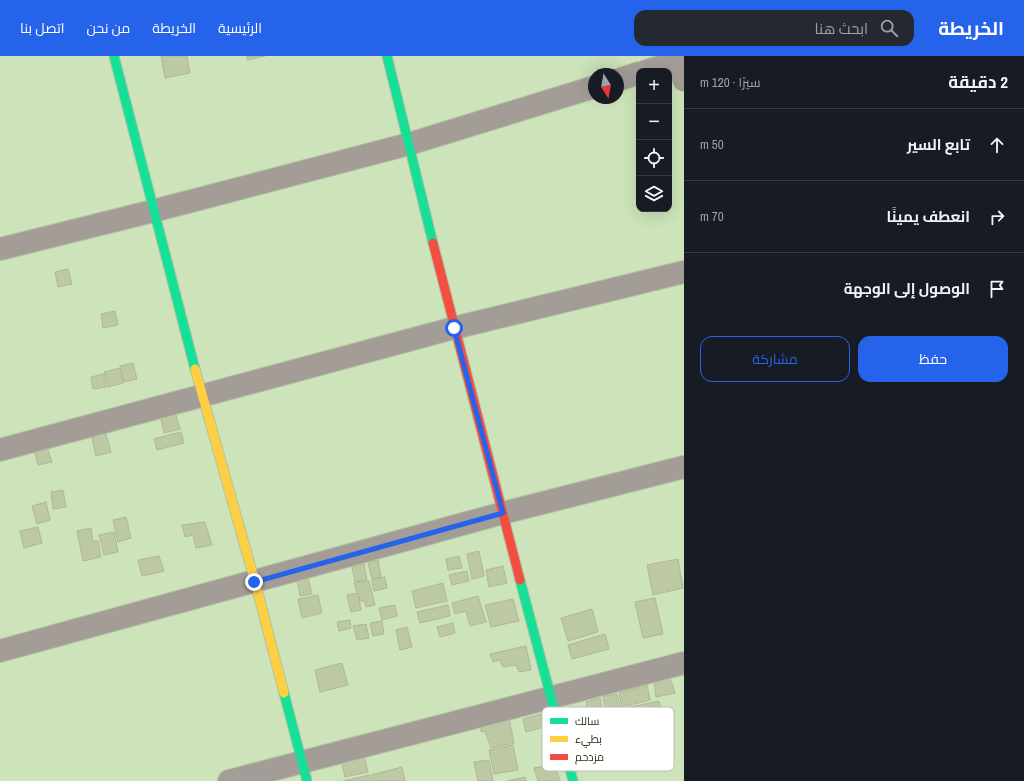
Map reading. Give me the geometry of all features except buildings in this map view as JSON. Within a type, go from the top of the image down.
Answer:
[{"type":"street","points":[[114,56],[202,396],[305,771]]},
{"type":"street","points":[[386,56],[454,328],[555,707]]},
{"type":"street","points":[[661,68],[681,64]]},
{"type":"street","points":[[624,78],[636,74]]},
{"type":"street","points":[[0,249],[153,211],[409,144],[588,89]]},
{"type":"street","points":[[0,450],[454,328],[684,272]]},
{"type":"street","points":[[0,651],[503,513],[684,467]]},
{"type":"street","points":[[229,781],[305,771],[552,697],[684,663]]},
{"type":"street","points":[[571,771],[574,781]]},
{"type":"traffic: fast","points":[[114,56],[195,369]]},
{"type":"traffic: fast","points":[[387,56],[433,243]]},
{"type":"traffic: fast","points":[[520,580],[553,707]]},
{"type":"traffic: fast","points":[[284,693],[307,781]]},
{"type":"traffic: fast","points":[[570,771],[573,781]]},
{"type":"traffic: slow","points":[[195,369],[255,582],[284,693]]},
{"type":"traffic: jam","points":[[433,243],[520,580]]},
{"type":"route","points":[[254,582],[503,513],[454,328]]}]
